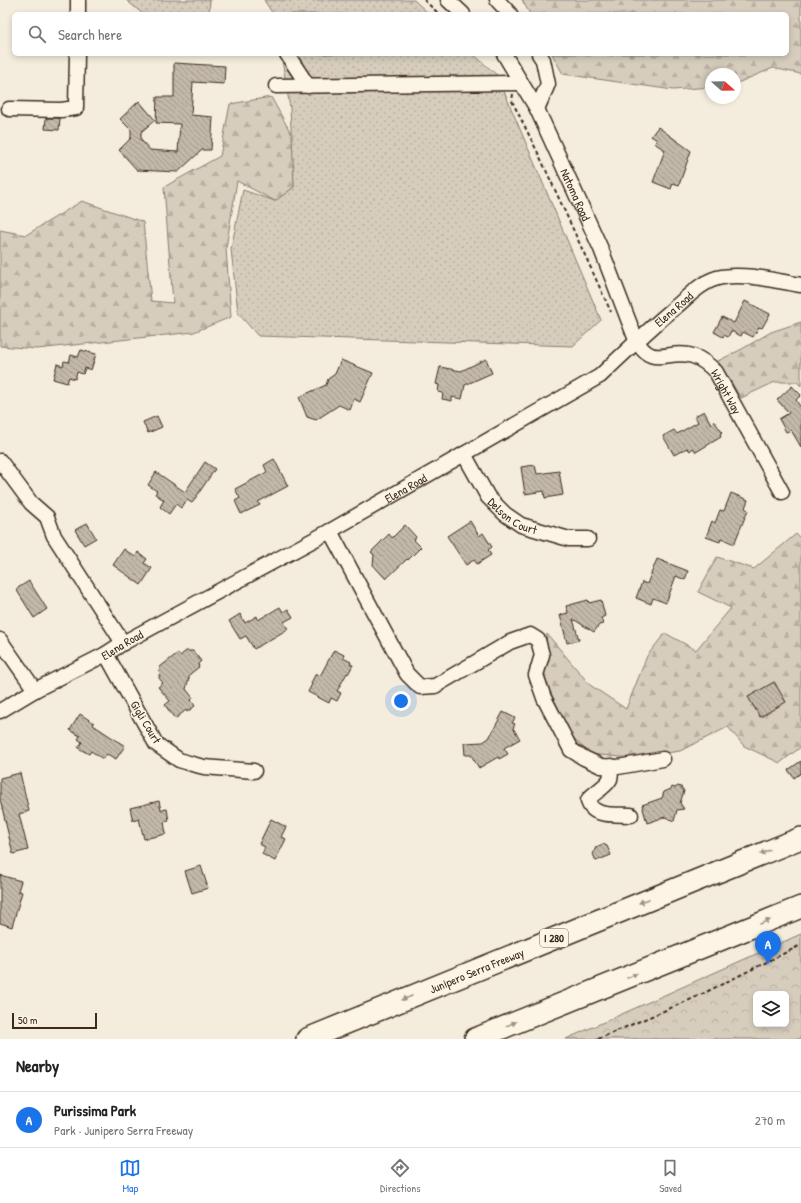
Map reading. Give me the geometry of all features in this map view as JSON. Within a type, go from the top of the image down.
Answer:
[{"type":"highway","name":"Junipero Serra Freeway","points":[[308,1039],[801,838]]},
{"type":"highway","points":[[475,1039],[801,907]]},
{"type":"street","points":[[78,0],[78,12]]},
{"type":"street","points":[[448,0],[461,12]]},
{"type":"street","points":[[497,0],[508,12]]},
{"type":"street","points":[[9,108],[61,110],[76,108],[77,56]]},
{"type":"street","points":[[288,56],[308,86]]},
{"type":"street","name":"Natoma Road","points":[[505,56],[518,83],[537,109],[602,249],[636,340]]},
{"type":"street","points":[[537,109],[548,84],[543,60],[540,56]]},
{"type":"street","points":[[276,86],[518,83]]},
{"type":"street","name":"Elena Road","points":[[0,711],[35,690],[106,654],[330,532],[600,376],[636,340],[697,288],[710,280],[721,277],[738,276],[801,285]]},
{"type":"street","name":"Wright Way","points":[[636,340],[642,350],[648,355],[655,357],[678,354],[692,356],[707,363],[716,372],[782,492]]},
{"type":"street","name":"Delson Court","points":[[464,454],[488,497],[505,514],[521,525],[569,539],[588,539]]},
{"type":"street","points":[[0,461],[31,503],[47,517],[54,536],[124,643]]},
{"type":"street","points":[[330,532],[407,674],[420,687],[435,686],[510,642],[530,635],[538,640],[542,655],[536,675],[544,698],[571,750],[601,766],[618,767],[663,759]]},
{"type":"street","points":[[0,640],[35,690]]},
{"type":"street","name":"Gigli Court","points":[[106,654],[156,744],[178,760],[192,764],[204,767],[254,771]]},
{"type":"street","points":[[611,766],[610,779],[592,795],[588,800],[589,805],[601,814],[631,815]]},
{"type":"path","points":[[424,0],[437,12]]},
{"type":"path","points":[[518,83],[512,102],[542,162],[611,312]]},
{"type":"path","points":[[598,1039],[694,998],[801,945]]},
{"type":"green space","points":[[126,0],[210,0],[209,12],[141,12]]},
{"type":"green space","points":[[264,0],[414,0],[427,12],[272,12]]},
{"type":"green space","points":[[522,0],[801,0],[801,74],[773,68],[741,81],[741,68],[705,68],[705,87],[673,90],[563,74],[553,56],[789,56],[789,12],[529,12]]},
{"type":"green space","points":[[281,56],[475,56],[497,75],[601,320],[573,346],[258,336],[238,313],[231,249],[243,190],[275,201],[294,187],[290,108]]},
{"type":"green space","points":[[271,97],[292,135],[294,187],[275,201],[237,181],[226,248],[231,317],[194,332],[37,349],[0,346],[0,230],[26,235],[82,201],[143,222],[151,301],[173,303],[164,187],[220,156],[230,104]]},
{"type":"green space","points":[[801,322],[801,386],[797,382],[775,382],[741,398],[718,361],[771,332]]},
{"type":"green space","points":[[796,534],[801,539],[801,747],[780,763],[744,746],[728,727],[680,751],[632,758],[589,754],[571,735],[550,691],[543,671],[547,634],[590,685],[626,709],[647,656],[665,633],[696,650],[731,608],[698,592],[717,557],[754,569]]},
{"type":"green space","points":[[801,934],[801,1039],[566,1039]]},
{"type":"building","points":[[174,63],[225,66],[224,84],[193,82],[191,115],[213,117],[211,150],[202,150],[178,172],[137,170],[119,150],[131,138],[131,130],[120,119],[139,101],[155,120],[141,132],[141,140],[150,150],[178,152],[180,124],[156,123],[157,97],[174,97]]},
{"type":"building","points":[[46,118],[60,118],[59,130],[45,129]]},
{"type":"building","points":[[658,127],[691,151],[679,185],[673,183],[671,189],[653,182],[665,150],[654,143],[657,140],[651,136]]},
{"type":"building","points":[[745,301],[770,314],[762,328],[759,327],[753,337],[743,332],[741,336],[731,331],[728,337],[724,335],[723,337],[714,332],[722,317],[734,323]]},
{"type":"building","points":[[81,350],[96,354],[91,370],[85,368],[83,374],[77,372],[75,379],[69,377],[67,383],[53,379],[57,364],[63,366],[64,361],[69,362],[71,355],[78,357]]},
{"type":"building","points":[[486,359],[492,373],[465,385],[462,399],[452,397],[452,401],[442,399],[443,393],[438,392],[439,385],[436,384],[440,367],[461,371]]},
{"type":"building","points":[[341,360],[373,373],[360,402],[354,399],[350,410],[339,405],[316,420],[307,417],[299,397],[326,385],[328,379],[335,374]]},
{"type":"building","points":[[792,386],[801,395],[796,400],[801,408],[801,447],[791,430],[786,432],[779,419],[789,413],[777,400]]},
{"type":"building","points":[[704,411],[711,424],[714,421],[722,432],[720,434],[721,437],[696,452],[693,448],[690,451],[687,448],[674,455],[663,436],[674,430],[677,434],[698,422],[695,416]]},
{"type":"building","points":[[157,416],[162,427],[148,433],[143,422]]},
{"type":"building","points":[[274,459],[288,486],[258,502],[260,505],[241,514],[235,501],[240,498],[235,489],[267,472],[264,465]]},
{"type":"building","points":[[205,462],[215,469],[192,503],[187,500],[181,508],[176,504],[169,514],[160,507],[164,500],[155,494],[157,491],[148,485],[156,472],[185,492]]},
{"type":"building","points":[[535,465],[537,474],[559,471],[563,495],[545,498],[544,491],[525,494],[521,467]]},
{"type":"building","points":[[731,493],[748,500],[745,508],[748,510],[734,544],[721,538],[720,542],[706,537],[712,521],[715,523],[720,510],[724,511]]},
{"type":"building","points":[[470,521],[479,536],[483,533],[492,547],[488,550],[491,555],[477,564],[474,560],[466,565],[447,536]]},
{"type":"building","points":[[87,523],[96,538],[84,545],[75,530]]},
{"type":"building","points":[[405,525],[416,537],[414,540],[421,547],[386,579],[373,565],[374,555],[371,552],[389,534],[392,538]]},
{"type":"building","points":[[124,549],[135,557],[138,552],[147,559],[144,563],[152,568],[141,585],[113,565]]},
{"type":"building","points":[[657,559],[688,571],[685,580],[676,576],[666,603],[653,598],[651,604],[636,598],[642,582],[647,584]]},
{"type":"building","points":[[29,581],[47,609],[34,618],[16,589]]},
{"type":"building","points":[[588,600],[589,603],[601,600],[605,616],[601,618],[603,624],[599,625],[594,632],[573,619],[579,640],[567,643],[560,615],[568,613],[566,606]]},
{"type":"building","points":[[280,607],[283,612],[288,609],[293,617],[284,622],[288,629],[254,649],[246,636],[240,639],[229,621],[240,614],[245,623],[257,616],[258,620]]},
{"type":"building","points":[[334,650],[344,655],[343,658],[351,662],[350,664],[353,665],[337,691],[341,693],[337,701],[331,698],[329,703],[308,692],[316,673],[320,676]]},
{"type":"building","points":[[186,651],[193,651],[201,661],[198,664],[199,667],[190,674],[186,689],[193,698],[191,700],[195,706],[187,712],[186,710],[175,719],[165,705],[170,701],[158,687],[163,683],[159,678],[160,667],[178,653],[180,656]]},
{"type":"building","points":[[774,682],[786,702],[760,717],[748,697]]},
{"type":"building","points":[[503,712],[515,718],[512,723],[515,724],[513,728],[520,739],[504,748],[508,754],[499,759],[498,757],[479,768],[471,755],[465,755],[464,743],[483,742],[489,738]]},
{"type":"building","points":[[80,714],[94,723],[93,725],[125,746],[116,759],[107,754],[103,759],[91,751],[89,754],[78,748],[82,742],[78,739],[80,736],[70,730]]},
{"type":"building","points":[[801,761],[801,773],[794,778],[788,770]]},
{"type":"building","points":[[20,773],[29,811],[19,814],[28,850],[13,854],[0,799],[0,778]]},
{"type":"building","points":[[678,786],[684,791],[680,803],[684,809],[677,810],[674,821],[665,817],[647,823],[642,805],[662,798],[664,792],[672,787],[675,788]]},
{"type":"building","points":[[159,801],[161,810],[167,809],[169,821],[164,822],[166,834],[144,839],[139,819],[133,821],[130,808]]},
{"type":"building","points":[[271,819],[286,827],[281,837],[286,839],[275,861],[262,854],[265,847],[259,844]]},
{"type":"building","points":[[603,844],[607,846],[611,855],[596,861],[593,854],[596,847]]},
{"type":"building","points":[[201,866],[208,888],[192,893],[185,871]]},
{"type":"building","points":[[0,875],[21,881],[18,891],[22,892],[12,927],[0,923]]},
{"type":"place","name":"Purissima Park","points":[[768,964]]}]
